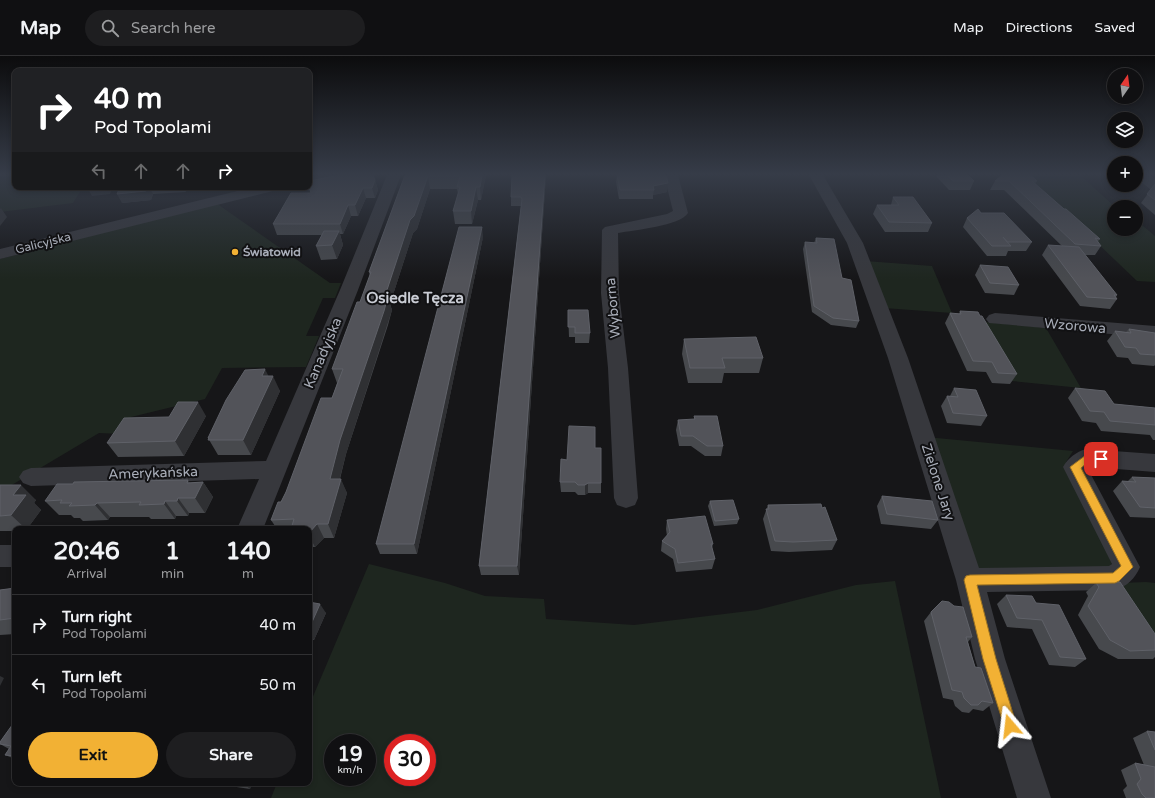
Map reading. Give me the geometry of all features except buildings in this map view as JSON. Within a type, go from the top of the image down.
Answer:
[{"type":"street","name":"Galicyjska","points":[[0,254],[176,210]]},
{"type":"street","name":"Kanadyjska","points":[[251,526],[350,290],[381,210]]},
{"type":"street","name":"Wyborna","points":[[626,498],[618,368],[610,293],[610,230],[671,218],[681,213],[680,210]]},
{"type":"street","name":"Zielone Jary","points":[[836,210],[855,243],[898,358],[970,580],[990,659],[1034,798]]},
{"type":"street","name":"Wzorowa","points":[[995,319],[1155,332]]},
{"type":"street","points":[[970,580],[1115,578],[1128,567],[1075,467],[1086,458],[1155,463]]},
{"type":"street","name":"Amerykańska","points":[[31,477],[274,470]]},
{"type":"street","points":[[0,556],[12,556]]},
{"type":"shaded area","points":[[0,210],[19,210],[0,212]]},
{"type":"shaded area","points":[[190,210],[225,210],[330,283],[341,283],[335,298],[323,298],[306,336],[319,336],[306,367],[222,368],[205,399],[131,417],[121,434],[99,433],[0,492],[0,259]]},
{"type":"shaded area","points":[[1062,210],[1107,210],[1107,236],[1143,236],[1143,226],[1155,236],[1155,282],[1137,281]]},
{"type":"shaded area","points":[[865,261],[932,266],[952,313],[884,308]]},
{"type":"shaded area","points":[[984,322],[1046,328],[1081,388],[1012,381]]},
{"type":"shaded area","points":[[926,437],[1073,451],[1066,462],[1114,559],[1107,573],[979,572]]},
{"type":"shaded area","points":[[369,564],[445,583],[485,596],[544,599],[546,619],[634,625],[757,610],[856,585],[895,581],[941,798],[271,798],[276,786],[312,786],[312,699]]},
{"type":"shaded area","points":[[1121,583],[1155,583],[1155,643]]},
{"type":"place","name":"Światowid","points":[[235,252]]},
{"type":"district","name":"Osiedle Tęcza","points":[[415,298]]},
{"type":"route","points":[[1010,726],[990,659],[970,580],[1115,578],[1128,567],[1075,467],[1086,458],[1101,459]]}]
